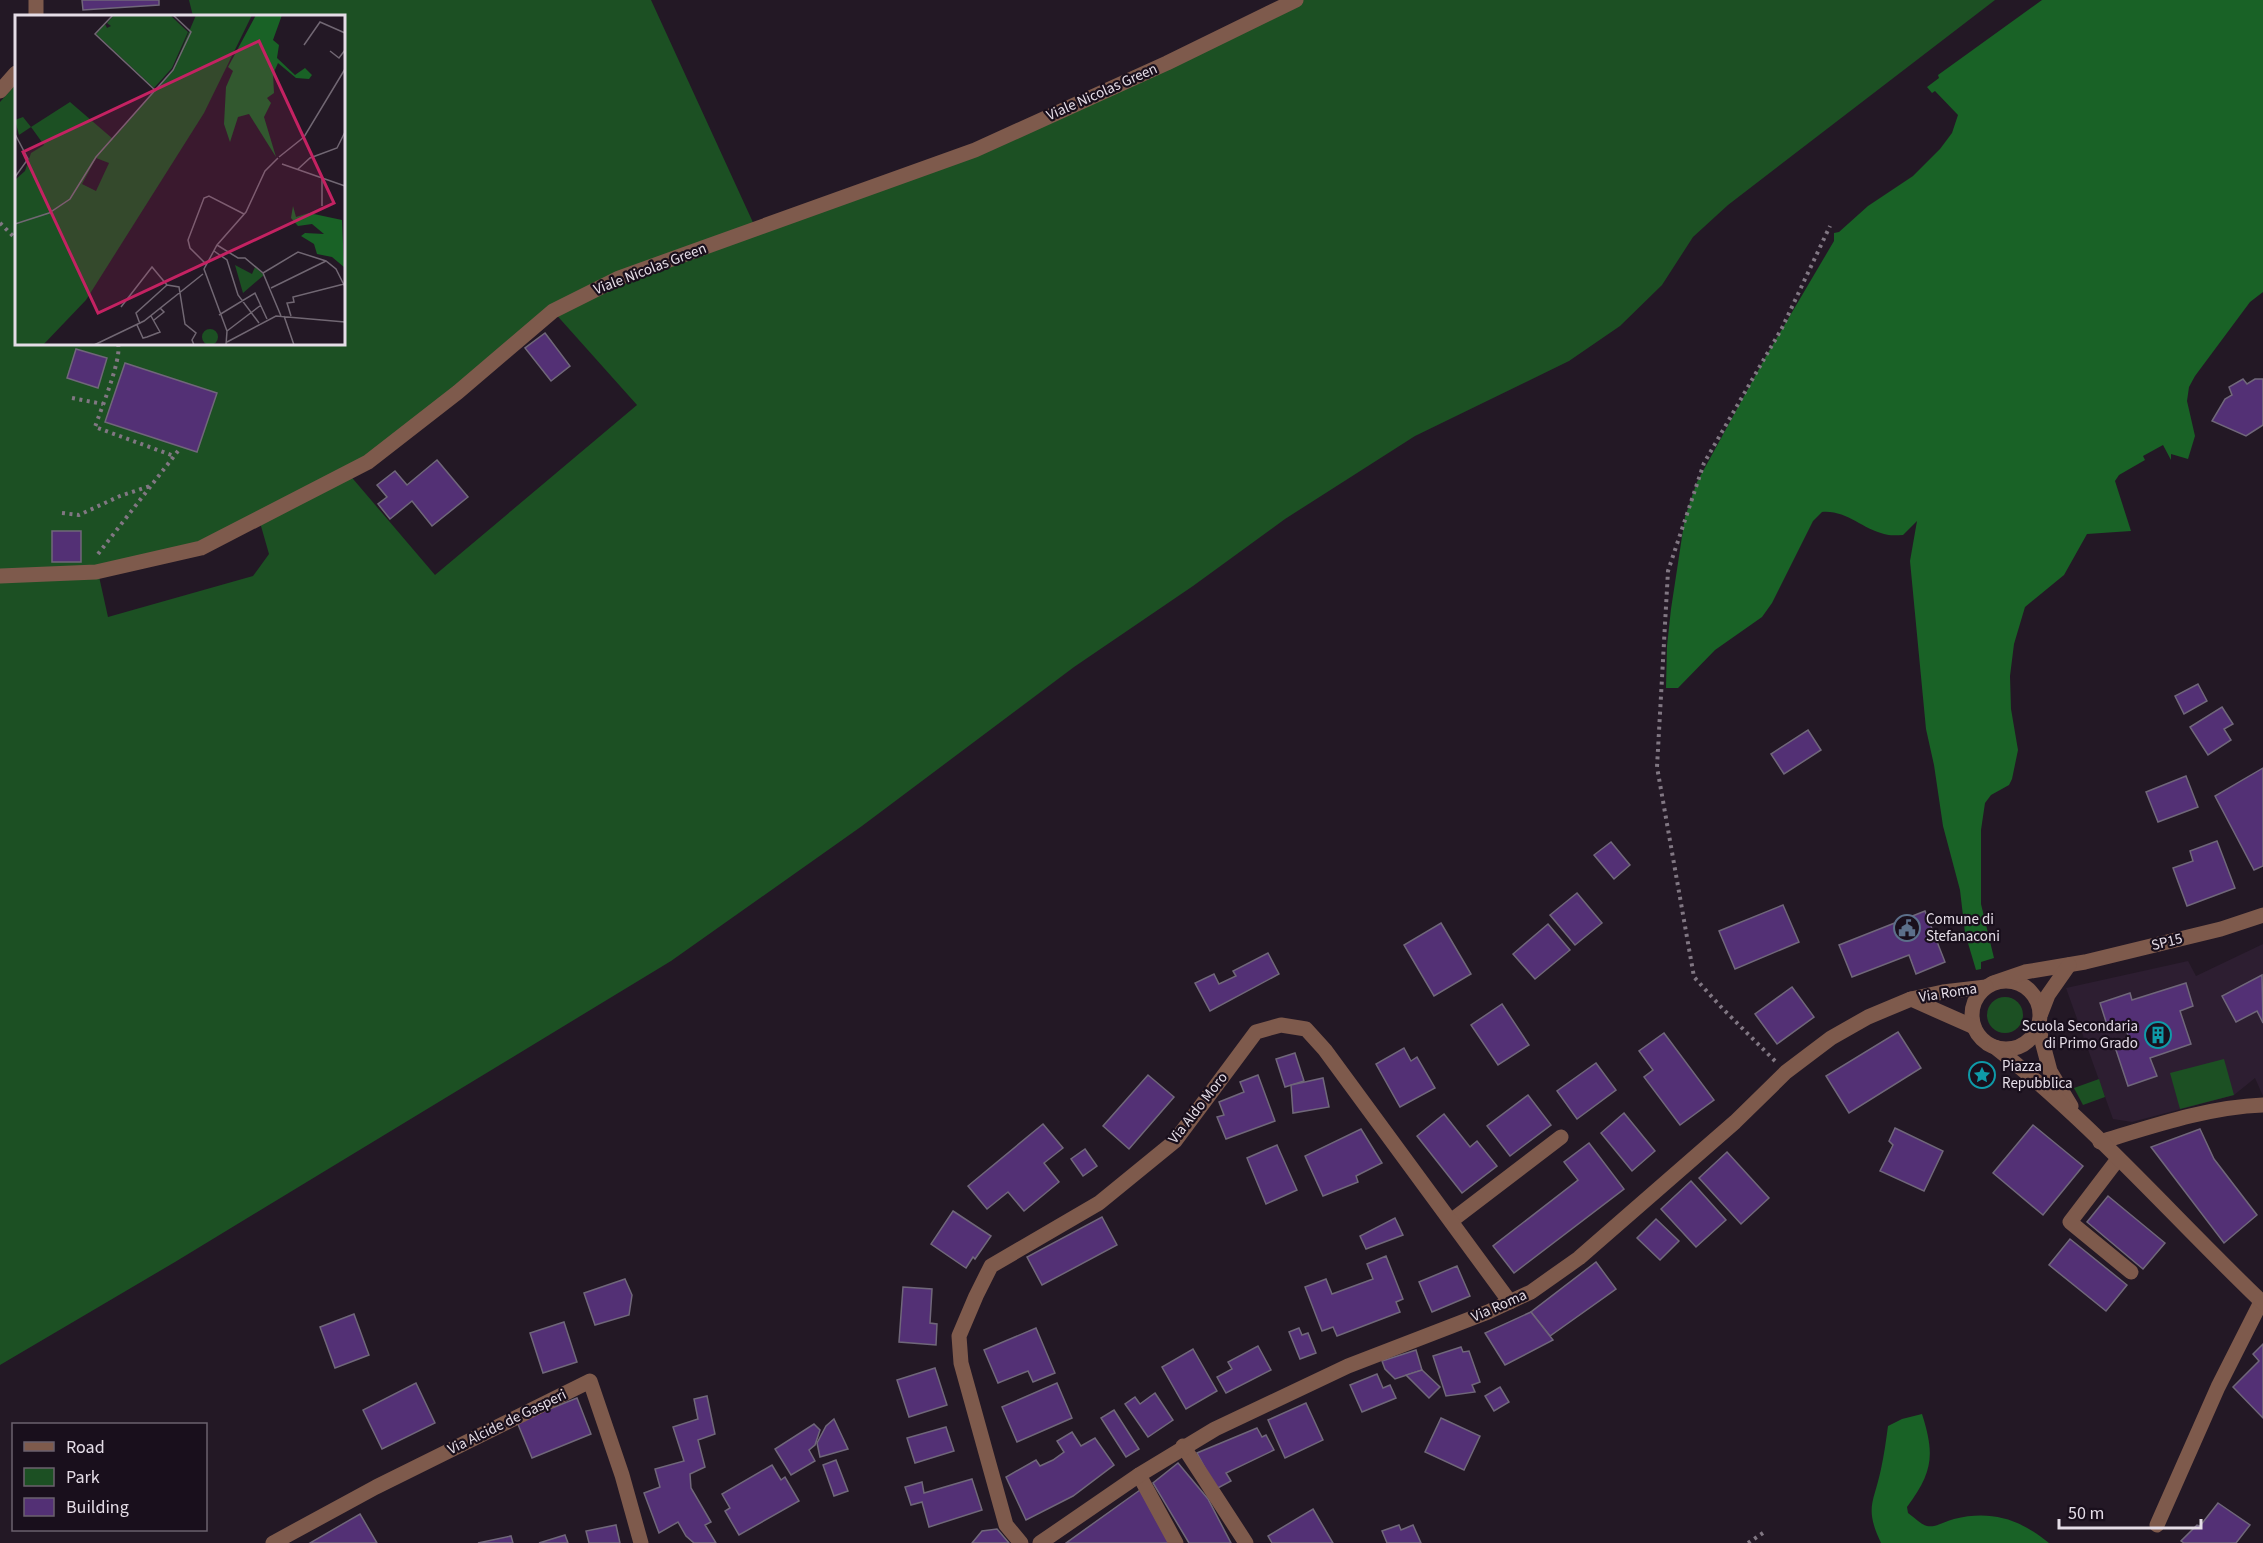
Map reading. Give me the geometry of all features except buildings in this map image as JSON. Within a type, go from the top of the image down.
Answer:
[{"type":"street","name":"Viale Nicolas Green","points":[[0,576],[96,572],[201,548],[368,462],[458,392],[553,311],[619,279],[975,150],[1167,63],[1269,6],[1296,0]]},
{"type":"street","points":[[0,90],[15,74]]},
{"type":"street","name":"SP15","points":[[1990,985],[2025,972],[2069,965],[2221,929],[2263,915]]},
{"type":"street","points":[[1995,1047],[2006,1049],[2026,1043],[2033,1035],[2048,995],[2069,965]]},
{"type":"street","points":[[2080,1121],[2050,1071],[2034,995],[2022,985],[2008,981],[1990,985],[1979,993],[1972,1009],[1974,1027],[1982,1039],[2029,1074],[2080,1121],[2206,1249],[2262,1302],[2218,1387],[2157,1526]]},
{"type":"street","name":"Via Roma","points":[[1040,1543],[1183,1446],[1270,1401],[1348,1366],[1444,1330],[1531,1292],[1579,1258],[1735,1122],[1786,1072],[1831,1038],[1868,1017],[1911,999],[1990,985]]},
{"type":"street","name":"Via Roma","points":[[1911,999],[1974,1027]]},
{"type":"street","name":"Via Aldo Moro","points":[[1021,1543],[1006,1525],[961,1363],[959,1336],[976,1296],[991,1266],[1099,1203],[1175,1141],[1256,1032],[1281,1025],[1306,1029],[1325,1050],[1510,1302]]},
{"type":"street","points":[[2100,1142],[2226,1108],[2263,1105]]},
{"type":"street","points":[[1450,1221],[1561,1137]]},
{"type":"street","points":[[2118,1160],[2070,1222],[2131,1272]]},
{"type":"street","name":"Via Alcide de Gasperi","points":[[273,1543],[376,1487],[591,1381],[622,1475],[641,1543]]},
{"type":"street","points":[[1183,1446],[1246,1543]]},
{"type":"street","points":[[1139,1475],[1176,1543]]},
{"type":"path","points":[[0,223],[15,238]]},
{"type":"path","points":[[1786,1072],[1694,977],[1657,767],[1668,572],[1704,463],[1782,327],[1830,226]]},
{"type":"path","points":[[118,345],[119,349],[95,427],[174,456]]},
{"type":"path","points":[[72,398],[103,404]]},
{"type":"path","points":[[96,572],[96,558],[106,541],[178,451]]},
{"type":"path","points":[[62,513],[79,514],[120,496],[151,486]]},
{"type":"path","points":[[1748,1543],[1762,1533]]},
{"type":"shaded area","points":[[2263,944],[2263,1096],[2255,1078],[2234,1095],[2132,1122],[2113,1119],[2066,988],[2188,961],[2196,976]]},
{"type":"green space","points":[[189,0],[651,0],[756,229],[975,150],[1296,0],[1995,0],[1728,205],[1693,237],[1662,285],[1620,326],[1569,361],[1415,436],[1285,519],[1193,586],[1074,667],[862,826],[671,961],[175,1262],[0,1365],[0,102],[15,85],[15,345],[345,345],[345,15],[193,15]],"holes":[[[553,311],[637,405],[435,575],[348,473]],[[259,519],[269,554],[253,576],[108,617],[98,572],[201,548]]]},
{"type":"green space","points":[[2042,0],[2263,0],[2263,292],[2250,302],[2189,387],[2187,401],[2195,436],[2188,459],[2171,454],[2171,460],[2163,445],[2143,456],[2145,460],[2119,475],[2115,481],[2131,531],[2087,534],[2064,575],[2025,607],[2014,644],[2010,676],[2011,709],[2018,750],[2009,785],[1991,795],[1985,803],[1981,830],[1981,904],[1994,958],[1981,962],[1981,969],[1976,970],[1965,933],[1960,890],[1943,826],[1926,729],[1910,561],[1917,521],[1903,535],[1889,535],[1876,532],[1839,514],[1822,512],[1813,521],[1772,603],[1762,617],[1715,650],[1678,688],[1666,688],[1667,646],[1685,517],[1697,482],[1765,358],[1834,241],[1834,233],[1839,232],[1868,206],[1913,176],[1940,149],[1952,133],[1958,115],[1935,91],[1932,93],[1927,87],[1939,78],[1938,75]]},
{"type":"green space","points":[[2005,997],[2018,1002],[2023,1015],[2018,1028],[2005,1033],[1992,1028],[1987,1015],[1992,1002]]},
{"type":"green space","points":[[2224,1059],[2234,1095],[2180,1109],[2170,1073]]},
{"type":"green space","points":[[2099,1079],[2105,1097],[2083,1105],[2074,1088]]},
{"type":"green space","points":[[1922,1414],[1929,1441],[1929,1463],[1927,1473],[1916,1495],[1907,1507],[1908,1513],[1927,1526],[1968,1516],[1993,1516],[2016,1522],[2049,1543],[1881,1543],[1873,1521],[1872,1505],[1888,1426],[1902,1419]]},
{"type":"place","name":"Comune di Stefanaconi","points":[[1907,928]]},
{"type":"place","name":"Scuola Secondaria di Primo Grado","points":[[2158,1035]]},
{"type":"place","name":"Piazza Repubblica","points":[[1982,1075]]}]
